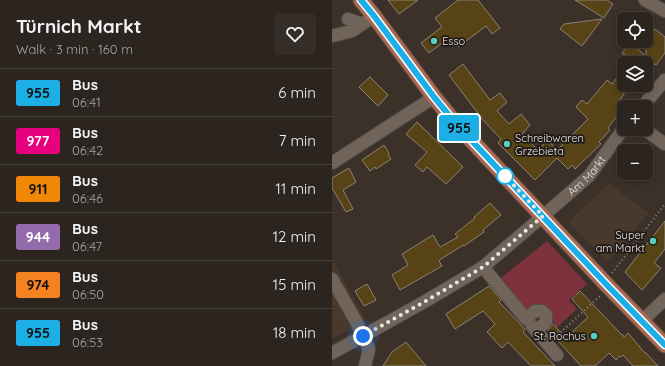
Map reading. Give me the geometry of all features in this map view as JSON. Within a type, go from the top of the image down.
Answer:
[{"type":"main road","points":[[361,0],[457,125],[665,345]]},
{"type":"street","points":[[645,0],[665,10]]},
{"type":"street","points":[[332,36],[352,31],[374,16]]},
{"type":"street","points":[[348,19],[362,24]]},
{"type":"street","points":[[648,100],[665,80]]},
{"type":"street","points":[[332,163],[434,97]]},
{"type":"street","points":[[653,135],[665,144]]},
{"type":"street","name":"Am Markt","points":[[332,353],[424,302],[483,267],[589,176],[618,136]]},
{"type":"street","points":[[483,267],[557,355]]},
{"type":"street","points":[[332,279],[357,323],[369,349],[365,366]]},
{"type":"street","points":[[642,321],[665,299]]},
{"type":"street","points":[[526,319],[536,311],[542,311],[546,315],[546,322],[536,331]]},
{"type":"path","points":[[610,276],[665,204]]},
{"type":"path","points":[[549,331],[560,334],[602,294]]},
{"type":"shaded area","points":[[609,184],[649,213],[607,262],[568,222]]},
{"type":"shaded area","points":[[547,241],[587,284],[569,300],[577,309],[556,328],[551,313],[527,311],[501,278]]},
{"type":"shaded area","points":[[332,260],[366,320],[332,339]]},
{"type":"building","points":[[388,0],[418,0],[399,14]]},
{"type":"building","points":[[458,0],[478,0],[500,28],[492,34],[486,26],[458,47],[450,37],[429,53],[421,43],[442,27],[435,18]]},
{"type":"building","points":[[575,0],[607,0],[613,4],[604,18]]},
{"type":"building","points":[[602,19],[582,46],[560,29],[564,24]]},
{"type":"building","points":[[655,29],[665,37],[665,53],[656,65],[653,63],[653,56],[646,56],[646,48],[653,48],[653,32]]},
{"type":"building","points":[[626,48],[636,48],[646,56],[626,56],[622,53]]},
{"type":"building","points":[[463,64],[490,100],[500,93],[507,102],[497,111],[509,124],[521,114],[530,125],[522,134],[538,150],[548,140],[557,150],[588,119],[576,107],[582,100],[587,104],[607,80],[612,84],[617,78],[617,92],[624,92],[624,94],[620,100],[617,100],[617,116],[608,128],[610,130],[599,142],[601,144],[575,169],[572,165],[568,169],[557,158],[535,180],[498,143],[501,139],[483,120],[449,75]]},
{"type":"building","points":[[370,77],[388,95],[378,106],[359,87]]},
{"type":"building","points":[[417,122],[463,167],[446,184],[427,167],[423,172],[415,165],[427,152],[406,134]]},
{"type":"building","points":[[384,145],[391,159],[376,169],[375,167],[370,171],[362,160]]},
{"type":"building","points":[[349,168],[356,182],[343,190],[353,209],[346,212],[332,188],[332,178]]},
{"type":"building","points":[[490,203],[501,215],[483,230],[484,232],[464,246],[463,245],[441,259],[439,261],[442,266],[400,290],[392,275],[408,265],[402,254],[433,235],[440,247],[458,237],[455,234],[475,218],[474,217]]},
{"type":"building","points":[[665,221],[665,249],[654,263],[661,268],[642,290],[625,272]]},
{"type":"building","points":[[367,284],[376,300],[364,306],[355,291]]},
{"type":"building","points":[[489,286],[501,300],[499,302],[525,329],[523,332],[555,366],[531,366],[508,342],[502,348],[487,332],[495,324],[483,311],[455,329],[446,314]]},
{"type":"building","points":[[580,291],[624,337],[628,333],[658,366],[633,366],[623,355],[616,360],[609,353],[595,366],[581,366],[548,330],[553,324],[566,338],[588,317],[572,299]]},
{"type":"building","points":[[406,342],[426,366],[383,366],[392,352]]},
{"type":"bus line","name":"955","points":[[361,0],[457,125],[665,345]]},
{"type":"place","name":"Esso","points":[[434,41]]},
{"type":"place","name":"Schreibwaren Grzebieta","points":[[507,144]]},
{"type":"place","name":"Super am Markt","points":[[653,241]]},
{"type":"place","name":"St. Rochus","points":[[594,336]]},
{"type":"route","points":[[363,336],[483,267],[543,216],[500,171],[505,176]]}]
